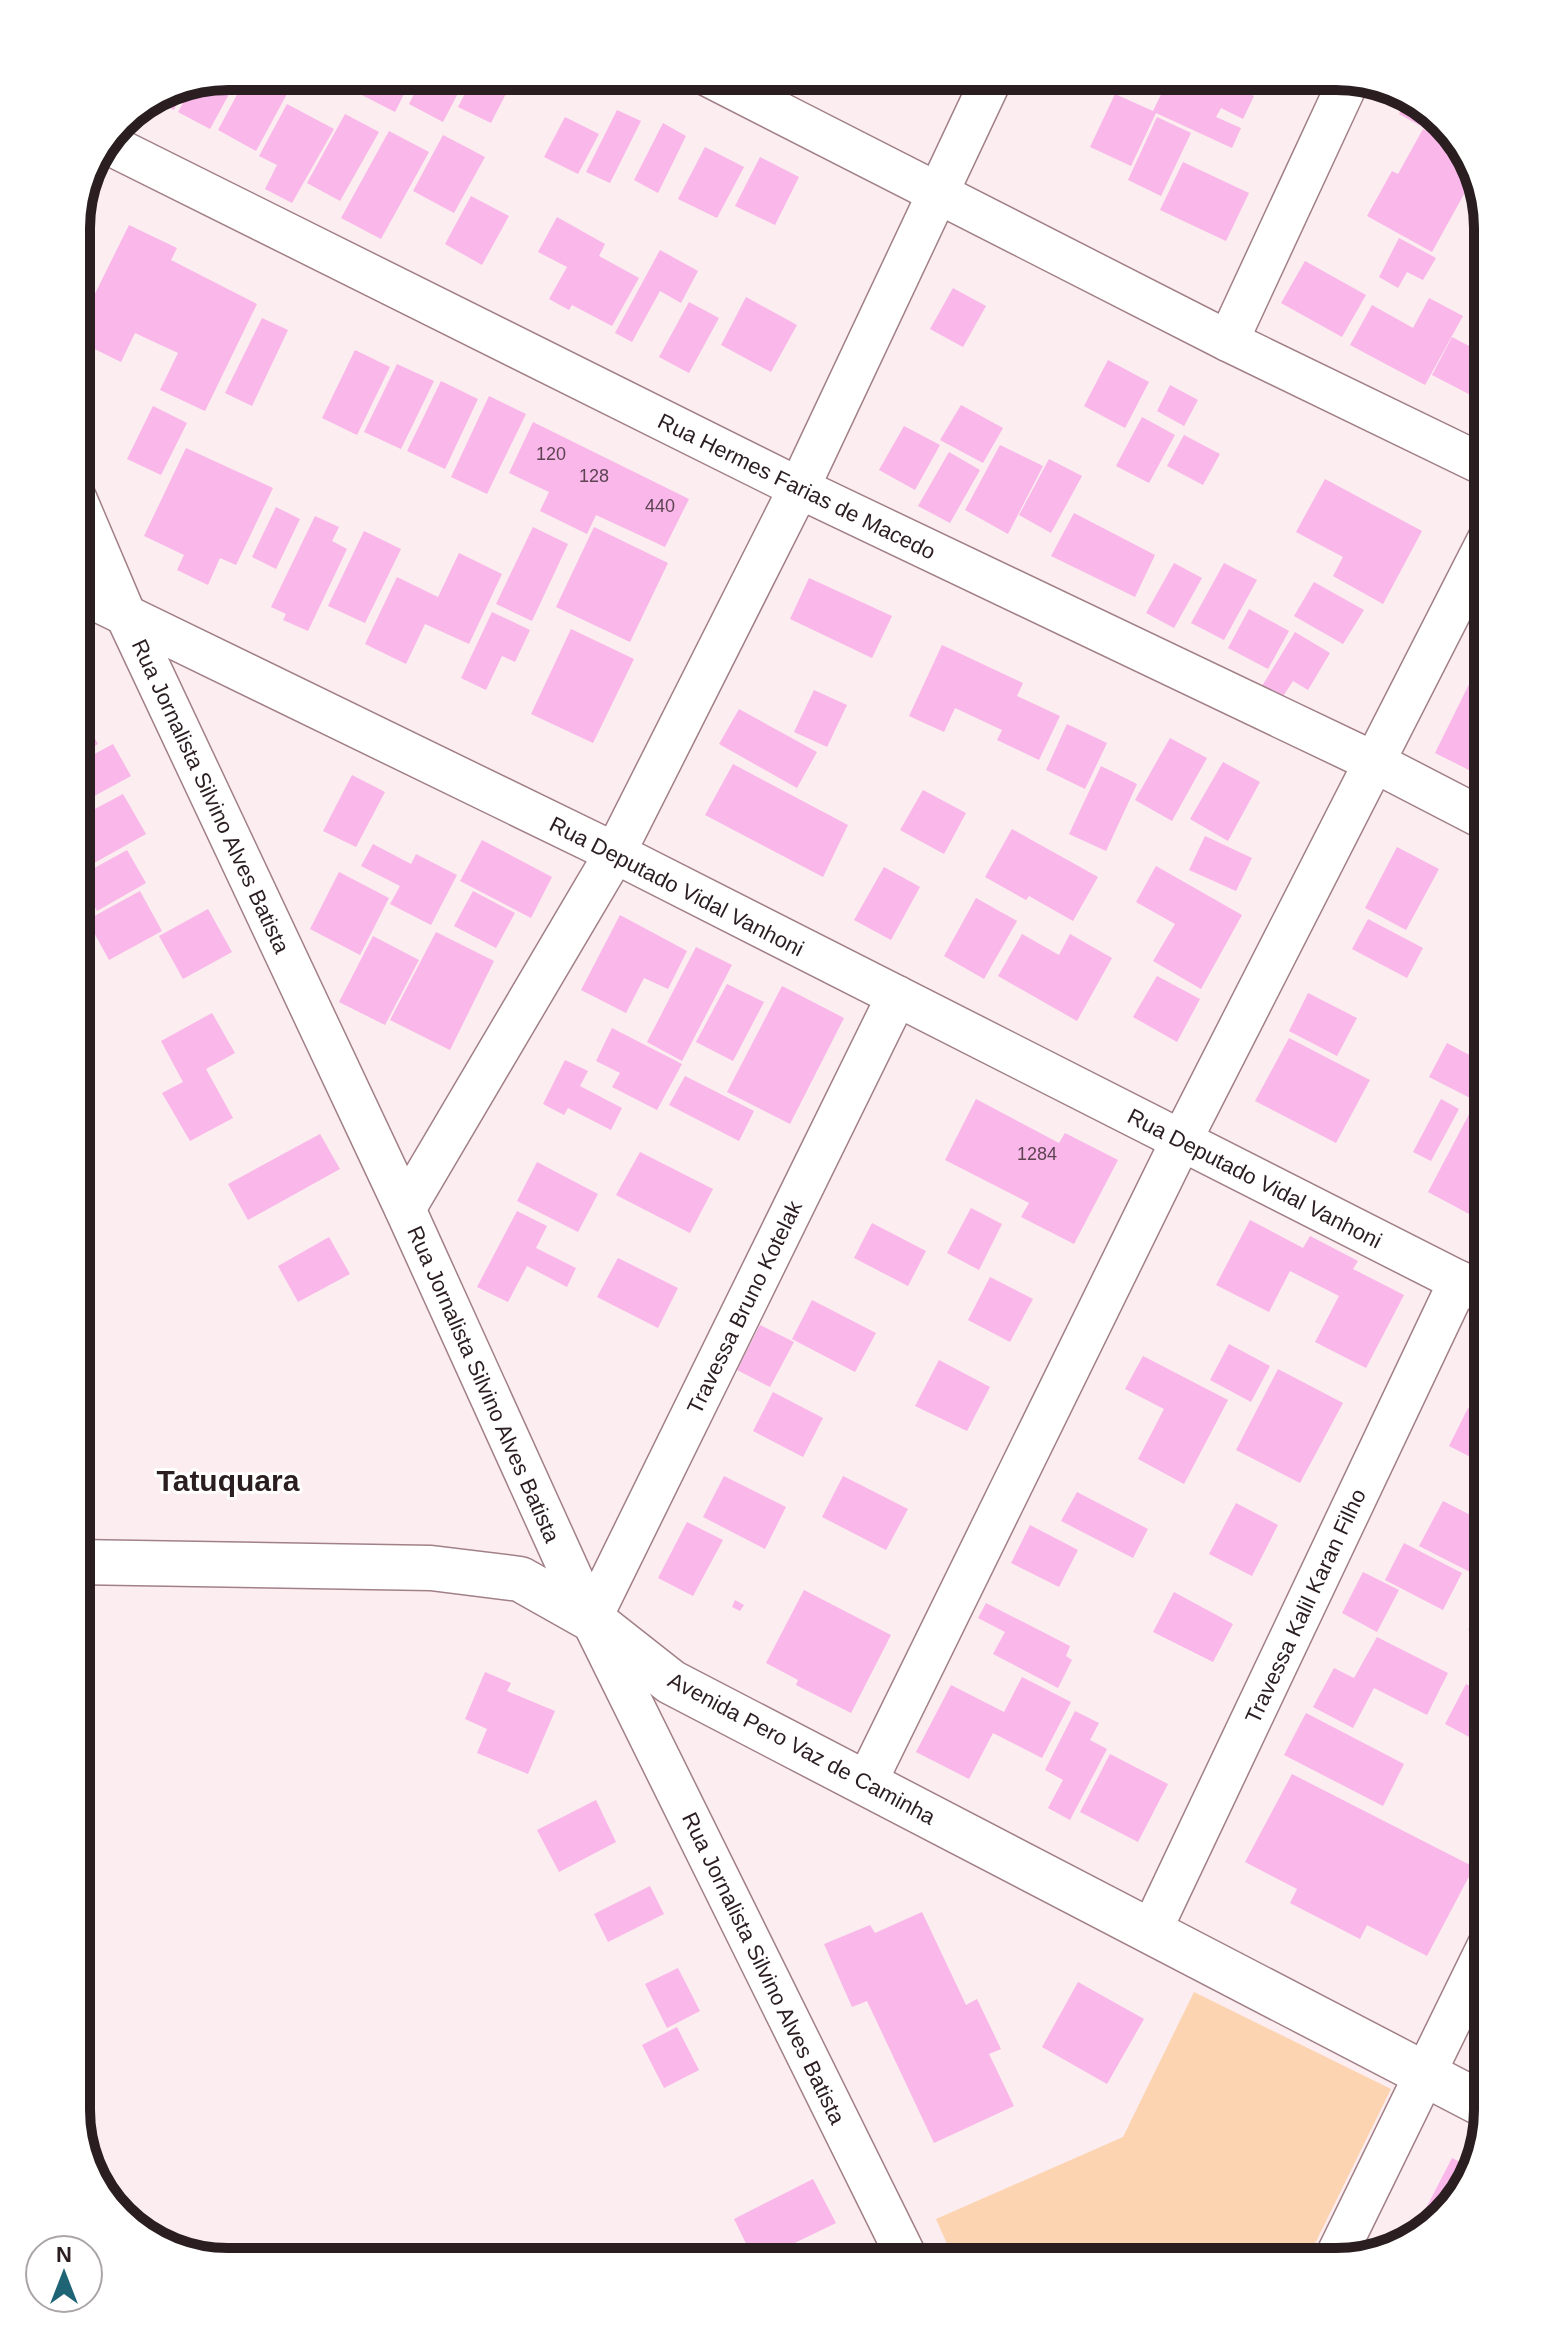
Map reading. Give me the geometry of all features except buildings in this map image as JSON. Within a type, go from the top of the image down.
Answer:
[{"type":"street","points":[[736,90],[1228,341],[1474,460]]},
{"type":"street","points":[[405,1209],[615,853],[799,488],[986,90]]},
{"type":"street","points":[[1228,341],[1344,90]]},
{"type":"street","name":"Rua Hermes Farias de Macedo","points":[[116,148],[799,488],[1376,763],[1474,814]]},
{"type":"street","name":"Rua Jornalista Silvino Alves Batista","points":[[90,531],[127,618],[405,1209],[591,1619],[902,2248]]},
{"type":"street","points":[[866,1783],[1181,1141],[1474,567]]},
{"type":"street","name":"Rua Deputado Vidal Vanhoni","points":[[90,598],[615,853],[1474,1289]]},
{"type":"street","name":"Travessa Bruno Kotelak","points":[[591,1619],[897,996]]},
{"type":"street","name":"Travessa Kalil Karan Filho","points":[[1151,1931],[1474,1289]]},
{"type":"street","name":"Avenida Pero Vaz de Caminha","points":[[90,1562],[431,1568],[520,1579],[591,1619],[671,1682],[1474,2100]]},
{"type":"street","points":[[1340,2248],[1474,1973]]},
{"type":"shaded area","points":[[1194,1992],[1391,2089],[1313,2248],[949,2248],[936,2219],[1123,2137]]},
{"type":"district","name":"Tatuquara","points":[[228,1481]]}]
